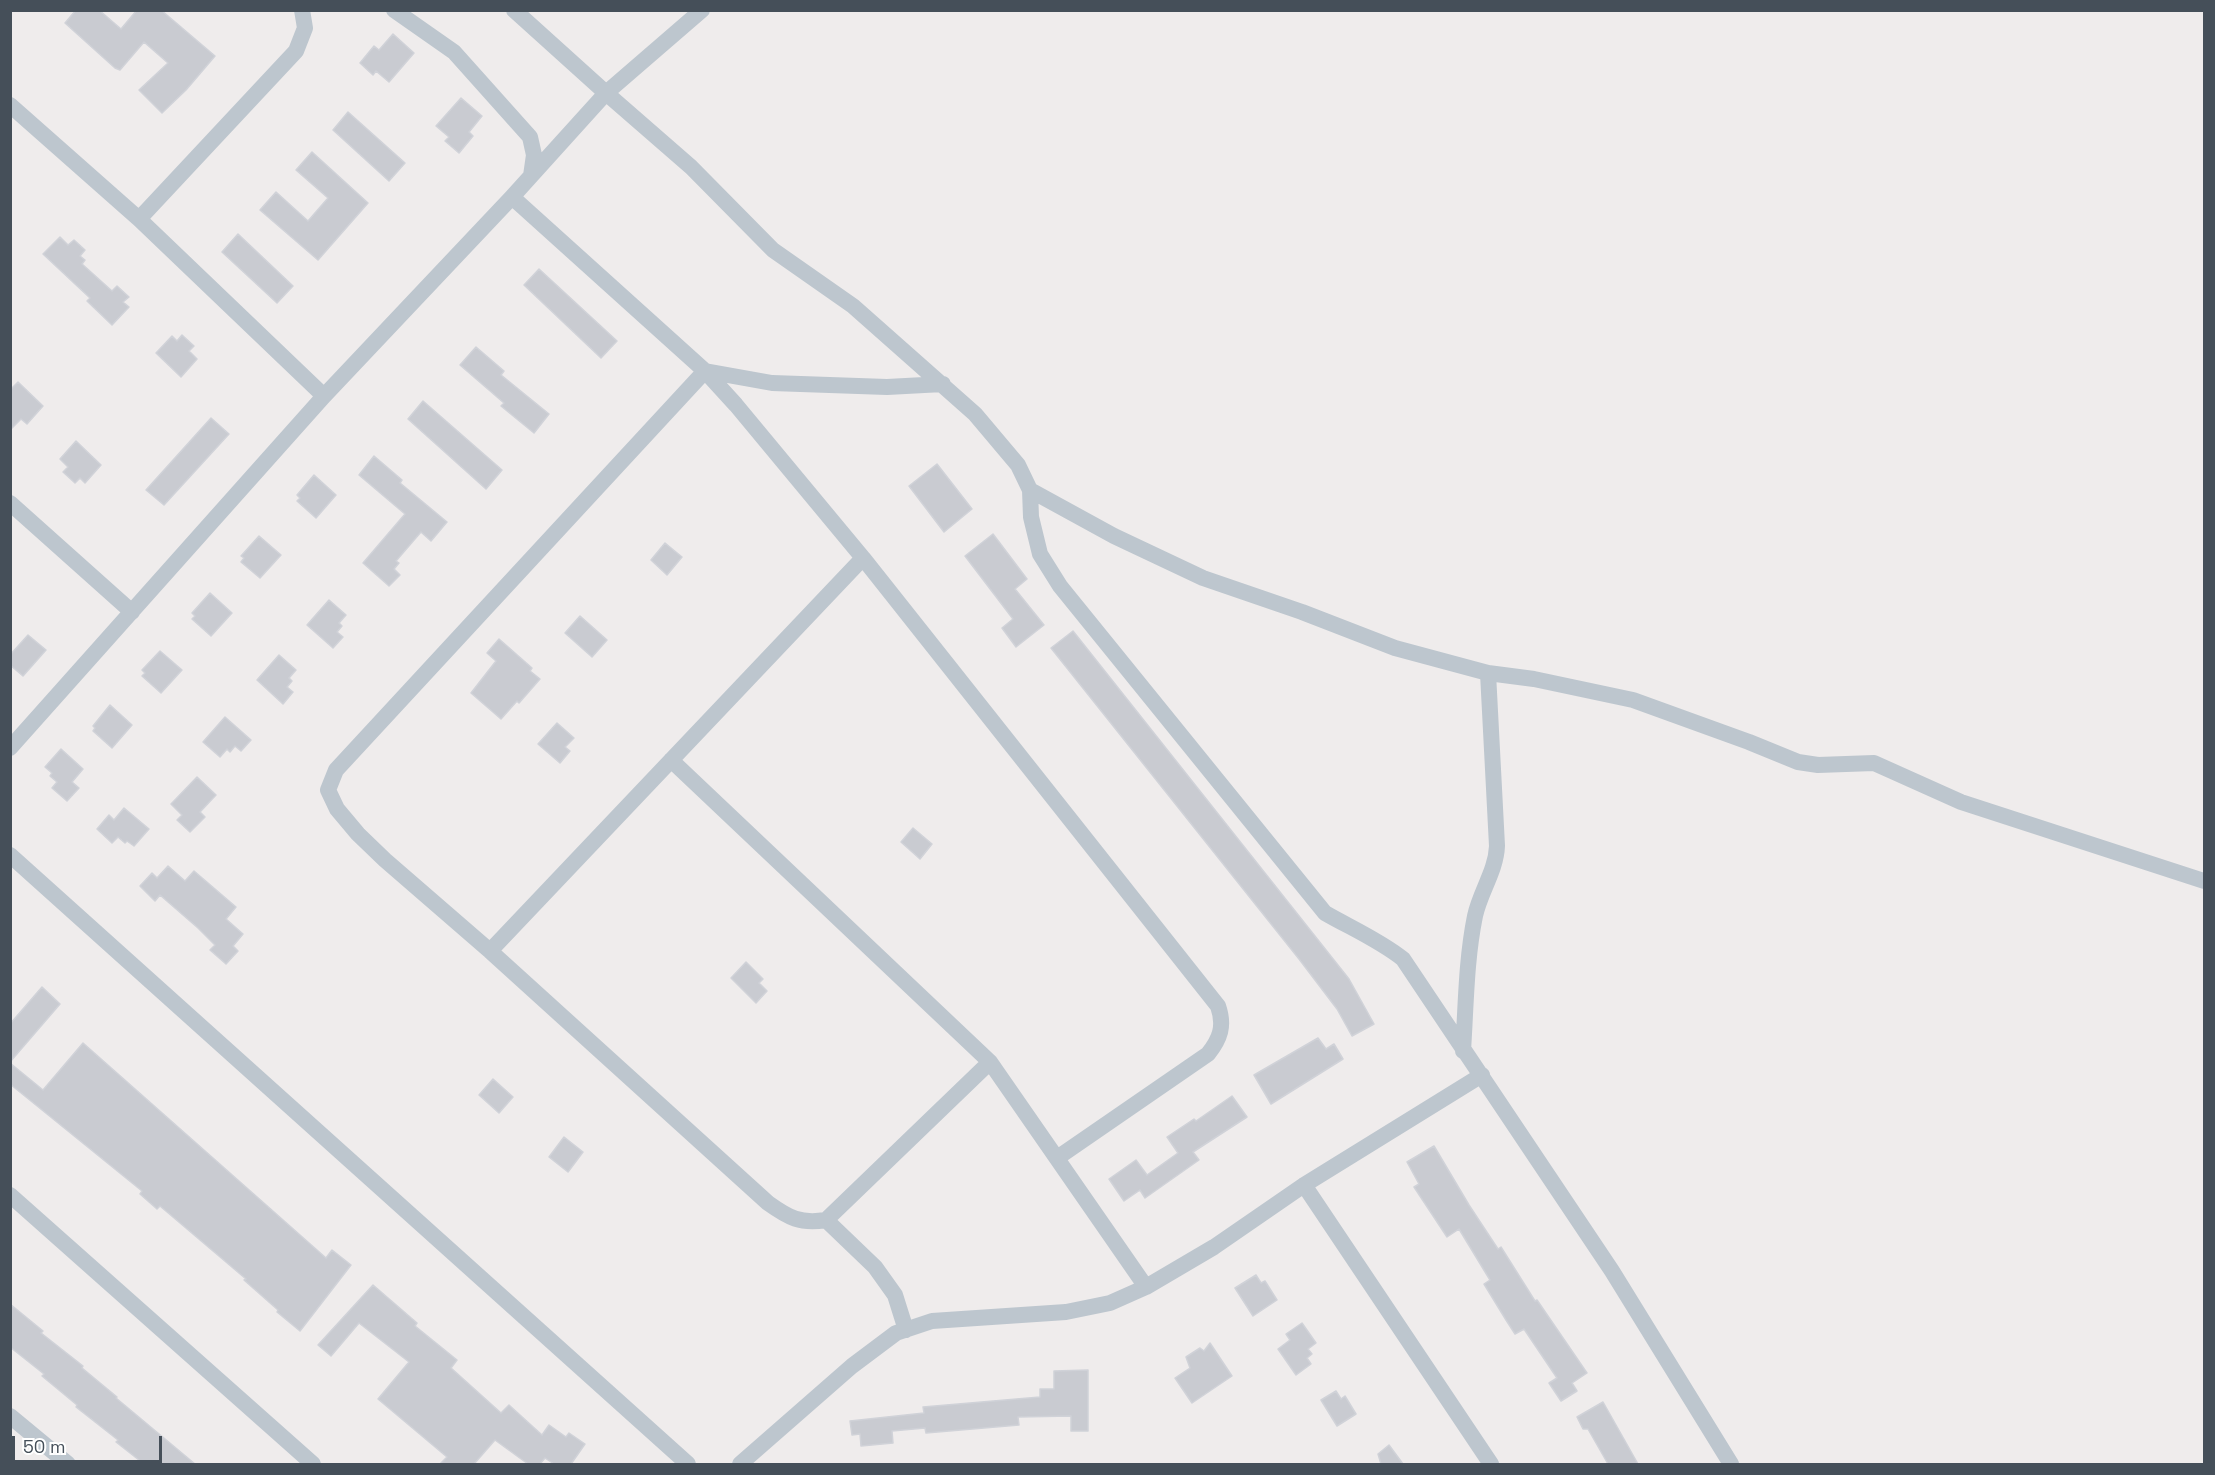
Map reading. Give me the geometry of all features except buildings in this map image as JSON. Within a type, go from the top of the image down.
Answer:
[{"type":"street","points":[[139,219],[296,51],[305,28],[302,10]]},
{"type":"street","points":[[394,10],[454,52],[530,137],[534,155],[531,176]]},
{"type":"street","points":[[514,10],[692,167],[773,250],[853,306],[943,384],[975,414],[1018,465],[1030,490],[1031,517],[1040,554],[1060,585],[1325,912],[1353,930],[1384,944],[1402,958],[1612,1271],[1731,1464]]},
{"type":"street","points":[[10,748],[324,396],[512,198],[606,93],[702,10]]},
{"type":"street","points":[[10,105],[139,219],[324,396]]},
{"type":"street","points":[[512,198],[705,371],[736,405],[863,558],[1218,1006],[1222,1015],[1219,1040],[1209,1054],[1057,1158]]},
{"type":"street","points":[[705,371],[772,382],[887,387],[943,384]]},
{"type":"street","points":[[705,371],[336,770],[328,790],[337,809],[358,834],[385,860],[490,951],[768,1203],[789,1217],[808,1223],[826,1221],[990,1062]]},
{"type":"street","points":[[1030,490],[1114,536],[1203,578],[1302,612],[1395,648],[1488,673],[1534,679],[1633,700],[1798,762],[1818,765],[1874,764],[1961,802],[2205,881]]},
{"type":"street","points":[[10,503],[132,612]]},
{"type":"street","points":[[490,951],[863,558]]},
{"type":"street","points":[[1463,1051],[1473,927],[1478,901],[1496,860],[1497,846],[1488,673]]},
{"type":"street","points":[[671,760],[990,1062],[1146,1287]]},
{"type":"street","points":[[10,855],[688,1464]]},
{"type":"street","points":[[740,1464],[852,1366],[896,1333],[932,1321],[1066,1312],[1110,1303],[1146,1287],[1214,1247],[1304,1185],[1482,1075]]},
{"type":"street","points":[[1304,1185],[1491,1464]]},
{"type":"street","points":[[10,1195],[313,1464]]},
{"type":"street","points":[[826,1221],[875,1267],[895,1295],[906,1330]]},
{"type":"street","points":[[10,1416],[68,1464]]}]
